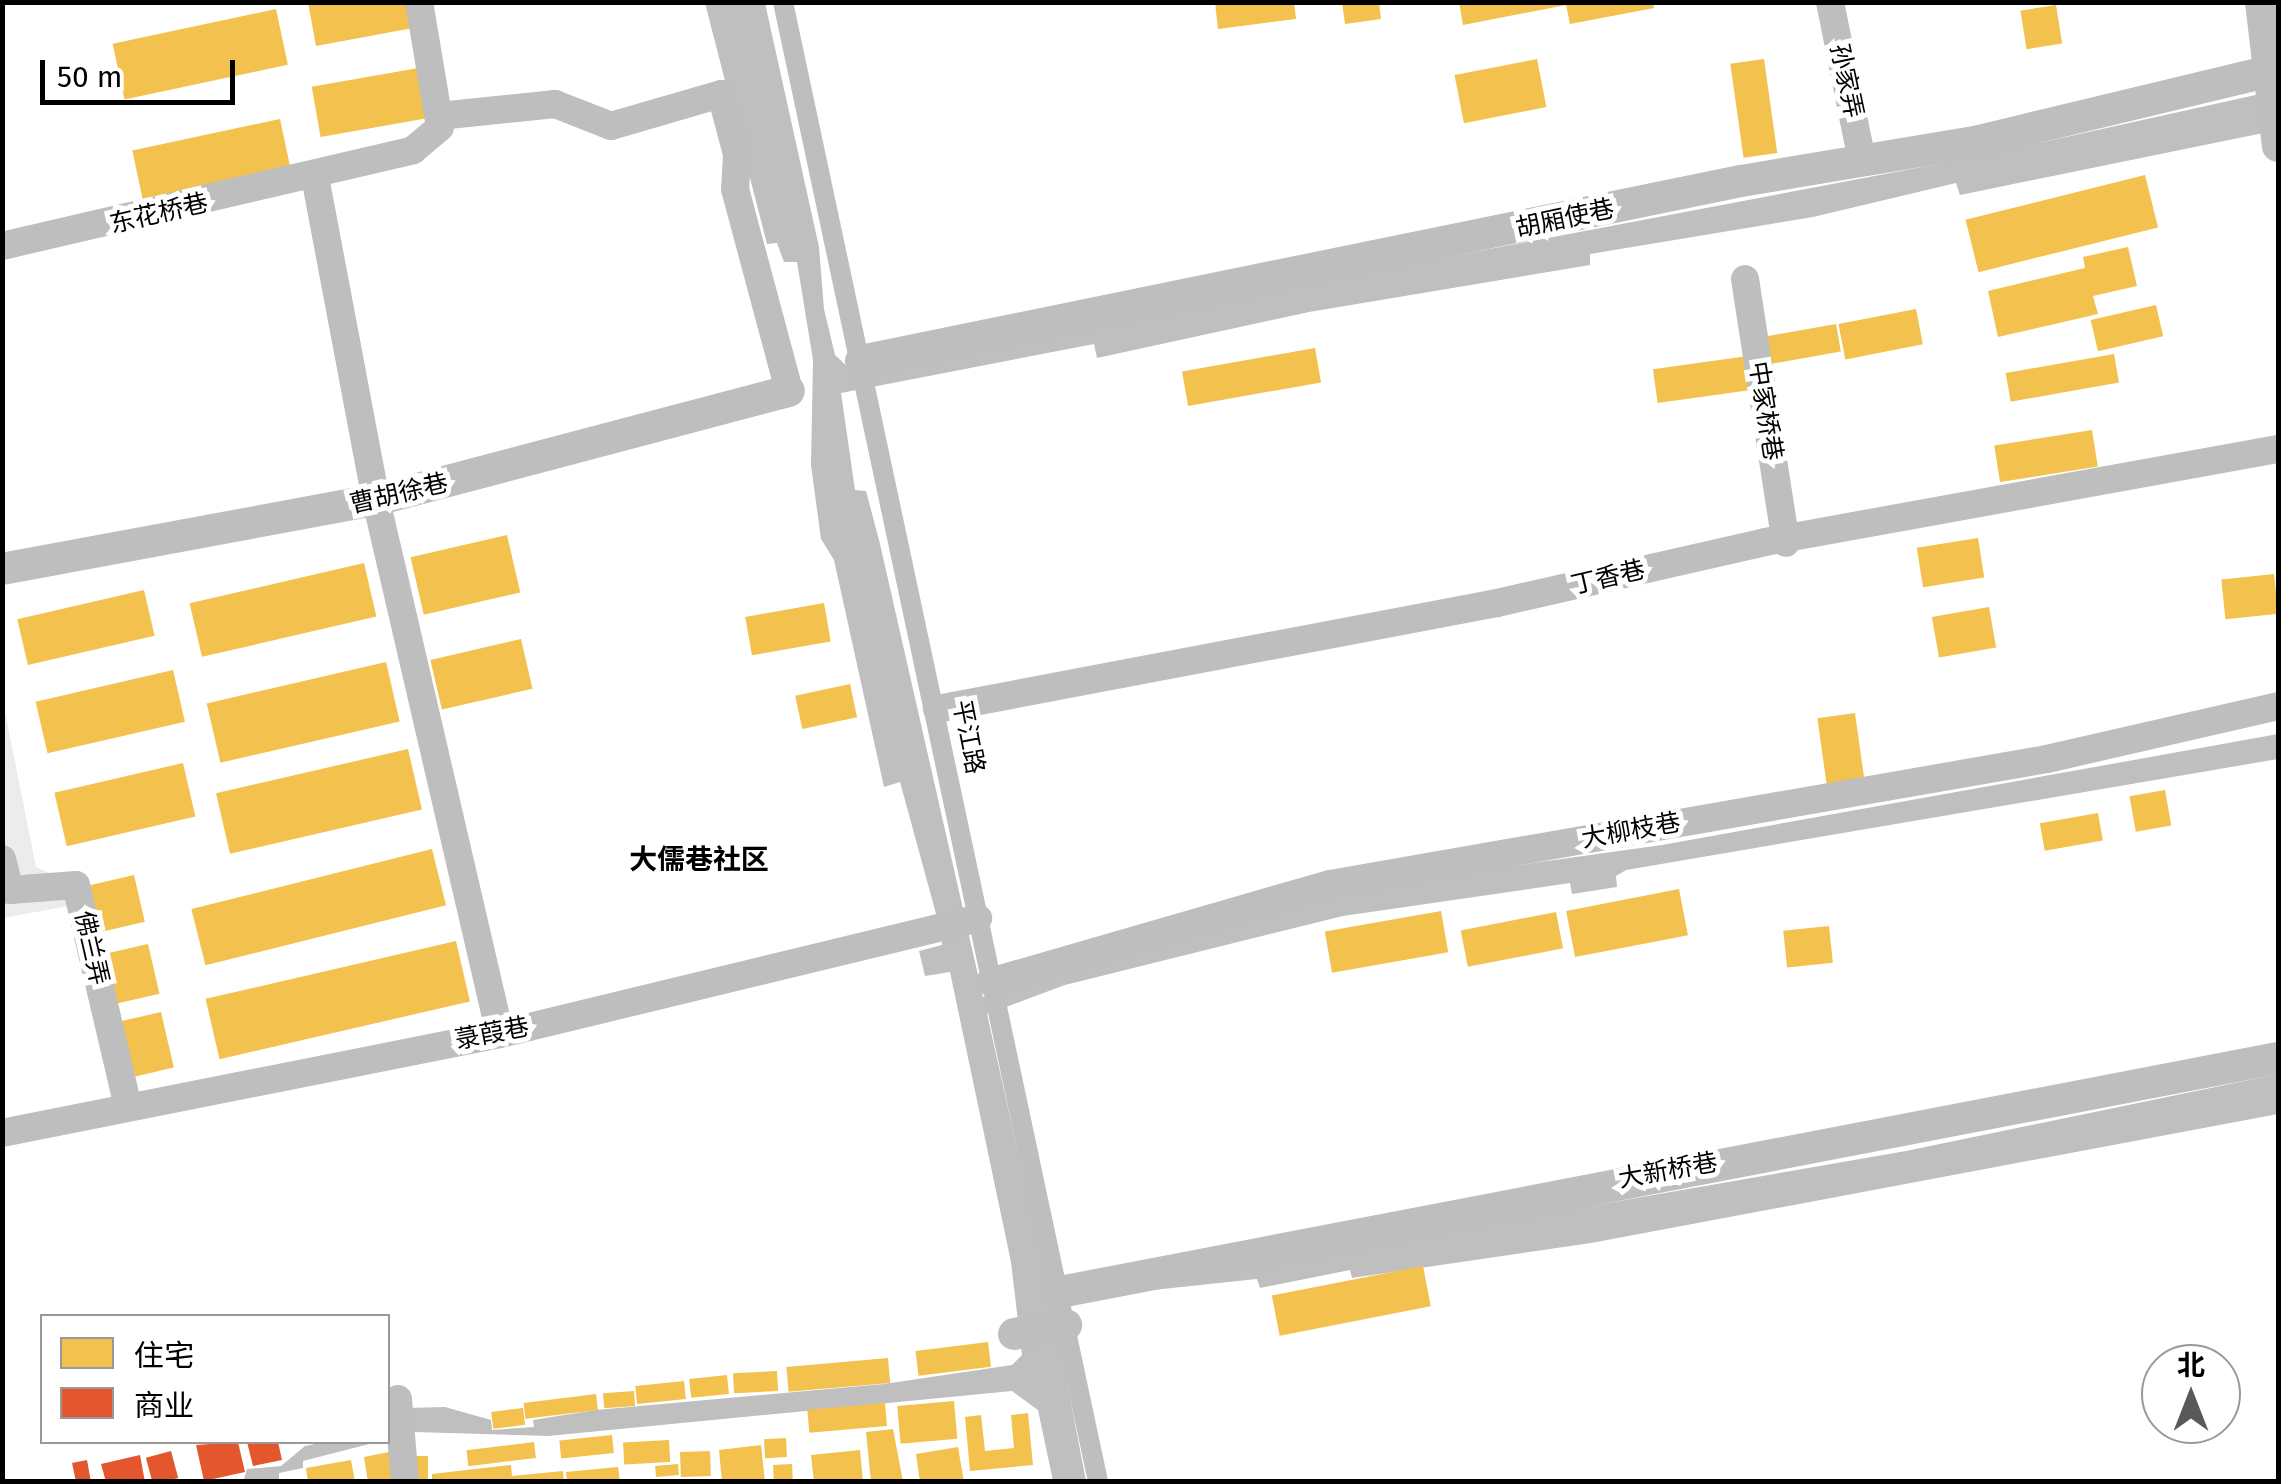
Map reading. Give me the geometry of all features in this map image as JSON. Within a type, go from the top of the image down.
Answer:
[{"type":"street","points":[[419,2],[440,116],[555,104],[611,126],[721,94],[736,154],[735,189],[789,390]]},
{"type":"street","name":"平江路","points":[[783,2],[937,709],[974,919],[1098,1482]]},
{"type":"street","name":"孙家弄","points":[[1830,2],[1862,160]]},
{"type":"street","points":[[2261,2],[2278,146]]},
{"type":"street","name":"胡厢使巷","points":[[864,369],[1862,160],[1979,141],[2268,78]]},
{"type":"street","name":"东花桥巷","points":[[2,246],[316,177],[413,150],[440,127],[440,116]]},
{"type":"street","points":[[316,177],[376,500],[500,1034]]},
{"type":"street","name":"中家桥巷","points":[[1745,278],[1786,543]]},
{"type":"street","name":"曹胡徐巷","points":[[2,569],[376,500],[789,390]]},
{"type":"street","name":"丁香巷","points":[[937,709],[2278,449]]},
{"type":"street","name":"大柳枝巷","points":[[993,996],[1330,884],[2047,759],[2278,706]]},
{"type":"street","name":"佛兰弄","points":[[2,859],[10,890],[76,885],[128,1107]]},
{"type":"street","name":"菉葭巷","points":[[2,1133],[500,1034],[974,919]]},
{"type":"street","name":"大新桥巷","points":[[1014,1334],[1062,1310],[2278,1058]]},
{"type":"street","points":[[399,1403],[405,1482]]},
{"type":"shaded area","points":[[705,3],[765,3],[819,247],[824,309],[835,355],[851,370],[1980,156],[2278,90],[2278,130],[1960,195],[1956,183],[1813,217],[1590,254],[1590,265],[1309,312],[1097,358],[1094,344],[841,393],[855,490],[866,491],[880,544],[983,997],[1369,886],[1662,845],[2278,734],[2278,759],[1626,870],[1616,876],[1617,887],[1572,894],[1570,883],[1343,916],[1065,985],[987,1014],[1051,1300],[1906,1151],[2278,1074],[2278,1114],[1591,1243],[1352,1278],[1350,1270],[1260,1288],[1257,1279],[1134,1292],[1053,1309],[1086,1481],[1053,1481],[1038,1410],[1012,1391],[548,1436],[413,1432],[390,1438],[390,1421],[407,1408],[445,1407],[491,1420],[492,1430],[534,1427],[533,1420],[596,1410],[884,1384],[1012,1365],[1022,1355],[1011,1262],[950,972],[925,976],[919,951],[942,945],[941,932],[900,782],[884,787],[834,560],[821,539],[811,465],[813,360],[797,262],[784,262],[777,243],[767,244]]},
{"type":"shaded area","points":[[2,697],[36,867],[70,882],[74,905],[3,918]]},
{"type":"shaded area","points":[[369,1444],[303,1461],[303,1468],[279,1473],[279,1480],[222,1481],[244,1479],[247,1469],[281,1466],[305,1446]]},
{"type":"building: 住宅","points":[[308,2],[408,2],[413,28],[316,46]]},
{"type":"building: 住宅","points":[[1215,2],[1294,2],[1296,19],[1218,29]]},
{"type":"building: 住宅","points":[[1342,2],[1379,2],[1381,19],[1345,24]]},
{"type":"building: 住宅","points":[[1459,2],[1653,2],[1654,8],[1570,24],[1566,5],[1463,25]]},
{"type":"building: 住宅","points":[[2056,5],[2062,44],[2027,49],[2020,11]]},
{"type":"building: 住宅","points":[[276,9],[288,65],[125,99],[113,44]]},
{"type":"building: 住宅","points":[[1537,59],[1546,107],[1464,123],[1455,75]]},
{"type":"building: 住宅","points":[[1764,59],[1777,153],[1744,158],[1730,64]]},
{"type":"building: 住宅","points":[[424,67],[433,117],[321,137],[312,87]]},
{"type":"building: 住宅","points":[[280,119],[291,170],[143,201],[132,150]]},
{"type":"building: 住宅","points":[[2145,175],[2158,227],[1979,272],[1965,220]]},
{"type":"building: 住宅","points":[[2128,247],[2137,286],[2093,296],[2098,314],[1998,337],[1988,291],[2085,268],[2083,257]]},
{"type":"building: 住宅","points":[[2156,305],[2163,336],[2098,351],[2091,320]]},
{"type":"building: 住宅","points":[[1916,309],[1923,344],[1845,359],[1838,324]]},
{"type":"building: 住宅","points":[[1836,324],[1841,352],[1766,365],[1761,337]]},
{"type":"building: 住宅","points":[[1315,348],[1321,382],[1188,406],[1182,371]]},
{"type":"building: 住宅","points":[[2114,354],[2119,383],[2011,402],[2006,373]]},
{"type":"building: 住宅","points":[[1748,356],[1753,390],[1658,403],[1653,369]]},
{"type":"building: 住宅","points":[[2092,430],[2098,467],[2000,482],[1994,445]]},
{"type":"building: 住宅","points":[[507,535],[520,592],[424,615],[411,557]]},
{"type":"building: 住宅","points":[[1978,538],[1984,578],[1923,587],[1917,548]]},
{"type":"building: 住宅","points":[[364,563],[376,617],[202,657],[190,603]]},
{"type":"building: 住宅","points":[[2274,574],[2278,614],[2225,619],[2221,580]]},
{"type":"building: 住宅","points":[[144,590],[155,636],[28,665],[17,619]]},
{"type":"building: 住宅","points":[[824,603],[831,641],[752,655],[745,617]]},
{"type":"building: 住宅","points":[[1989,607],[1996,647],[1939,657],[1932,617]]},
{"type":"building: 住宅","points":[[521,639],[532,689],[442,710],[430,660]]},
{"type":"building: 住宅","points":[[386,662],[400,721],[220,763],[207,703]]},
{"type":"building: 住宅","points":[[173,670],[185,722],[48,753],[36,702]]},
{"type":"building: 住宅","points":[[850,684],[857,717],[802,729],[795,696]]},
{"type":"building: 住宅","points":[[1855,713],[1865,783],[1827,789],[1817,718]]},
{"type":"building: 住宅","points":[[408,749],[422,809],[230,854],[216,793]]},
{"type":"building: 住宅","points":[[183,763],[195,817],[67,846],[54,793]]},
{"type":"building: 住宅","points":[[2165,790],[2171,825],[2136,832],[2130,796]]},
{"type":"building: 住宅","points":[[2098,813],[2103,841],[2045,851],[2040,823]]},
{"type":"building: 住宅","points":[[432,849],[446,905],[205,965],[191,909]]},
{"type":"building: 住宅","points":[[134,875],[145,922],[92,934],[81,887]]},
{"type":"building: 住宅","points":[[1679,889],[1688,935],[1575,957],[1566,911]]},
{"type":"building: 住宅","points":[[1441,911],[1448,952],[1332,973],[1325,931]]},
{"type":"building: 住宅","points":[[1556,912],[1563,948],[1468,967],[1461,931]]},
{"type":"building: 住宅","points":[[1829,926],[1833,963],[1787,968],[1783,931]]},
{"type":"building: 住宅","points":[[456,941],[470,1001],[220,1059],[206,999]]},
{"type":"building: 住宅","points":[[148,944],[159,994],[106,1006],[94,956]]},
{"type":"building: 住宅","points":[[161,1012],[174,1068],[119,1080],[106,1025]]},
{"type":"building: 住宅","points":[[1423,1266],[1431,1306],[1280,1336],[1272,1295]]},
{"type":"building: 住宅","points":[[988,1342],[991,1367],[919,1376],[916,1351]]},
{"type":"building: 住宅","points":[[888,1358],[890,1383],[789,1392],[786,1367]]},
{"type":"building: 住宅","points":[[777,1371],[778,1391],[734,1393],[733,1373]]},
{"type":"building: 住宅","points":[[727,1375],[729,1394],[691,1398],[689,1379]]},
{"type":"building: 住宅","points":[[684,1381],[686,1399],[637,1404],[635,1386]]},
{"type":"building: 住宅","points":[[634,1391],[635,1406],[604,1408],[603,1393]]},
{"type":"building: 住宅","points":[[596,1394],[598,1410],[525,1419],[524,1403]]},
{"type":"building: 住宅","points":[[954,1401],[957,1439],[901,1444],[897,1406]]},
{"type":"building: 住宅","points":[[885,1403],[887,1426],[809,1433],[807,1410]]},
{"type":"building: 住宅","points":[[523,1408],[525,1425],[493,1429],[491,1412]]},
{"type":"building: 住宅","points":[[1028,1413],[1033,1465],[970,1471],[965,1417],[981,1415],[985,1451],[1014,1448],[1011,1415]]},
{"type":"building: 住宅","points":[[893,1429],[903,1482],[871,1482],[866,1432]]},
{"type":"building: 住宅","points":[[612,1435],[614,1453],[561,1458],[559,1441]]},
{"type":"building: 住宅","points":[[786,1438],[787,1457],[765,1458],[764,1439]]},
{"type":"building: 住宅","points":[[669,1440],[670,1462],[624,1464],[623,1442]]},
{"type":"building: 住宅","points":[[534,1442],[536,1458],[468,1466],[467,1450]]},
{"type":"building: 住宅","points":[[761,1445],[765,1482],[722,1482],[719,1450]]},
{"type":"building: 住宅","points":[[958,1447],[964,1482],[920,1482],[916,1454]]},
{"type":"building: 住宅","points":[[860,1450],[863,1482],[814,1482],[811,1455]]},
{"type":"building: 住宅","points":[[710,1451],[711,1476],[681,1477],[680,1452]]},
{"type":"building: 住宅","points":[[389,1452],[394,1482],[368,1482],[364,1457]]},
{"type":"building: 住宅","points":[[411,1456],[428,1456],[428,1482],[411,1482]]},
{"type":"building: 住宅","points":[[351,1460],[355,1482],[308,1482],[306,1468]]},
{"type":"building: 住宅","points":[[678,1464],[679,1475],[656,1477],[655,1466]]},
{"type":"building: 住宅","points":[[792,1464],[793,1482],[774,1482],[773,1465]]},
{"type":"building: 住宅","points":[[511,1465],[512,1476],[563,1471],[564,1482],[432,1482],[432,1474]]},
{"type":"building: 住宅","points":[[618,1467],[620,1482],[567,1482],[566,1472]]},
{"type":"building: 商业","points":[[238,1444],[245,1472],[204,1481],[196,1445]]},
{"type":"building: 商业","points":[[248,1444],[278,1444],[282,1460],[253,1466]]},
{"type":"building: 商业","points":[[171,1451],[178,1478],[152,1482],[146,1458]]},
{"type":"building: 商业","points":[[140,1455],[145,1482],[106,1482],[101,1464]]},
{"type":"building: 商业","points":[[87,1460],[91,1482],[76,1482],[72,1463]]},
{"type":"district","name":"大儒巷社区","points":[[699,860]]}]
